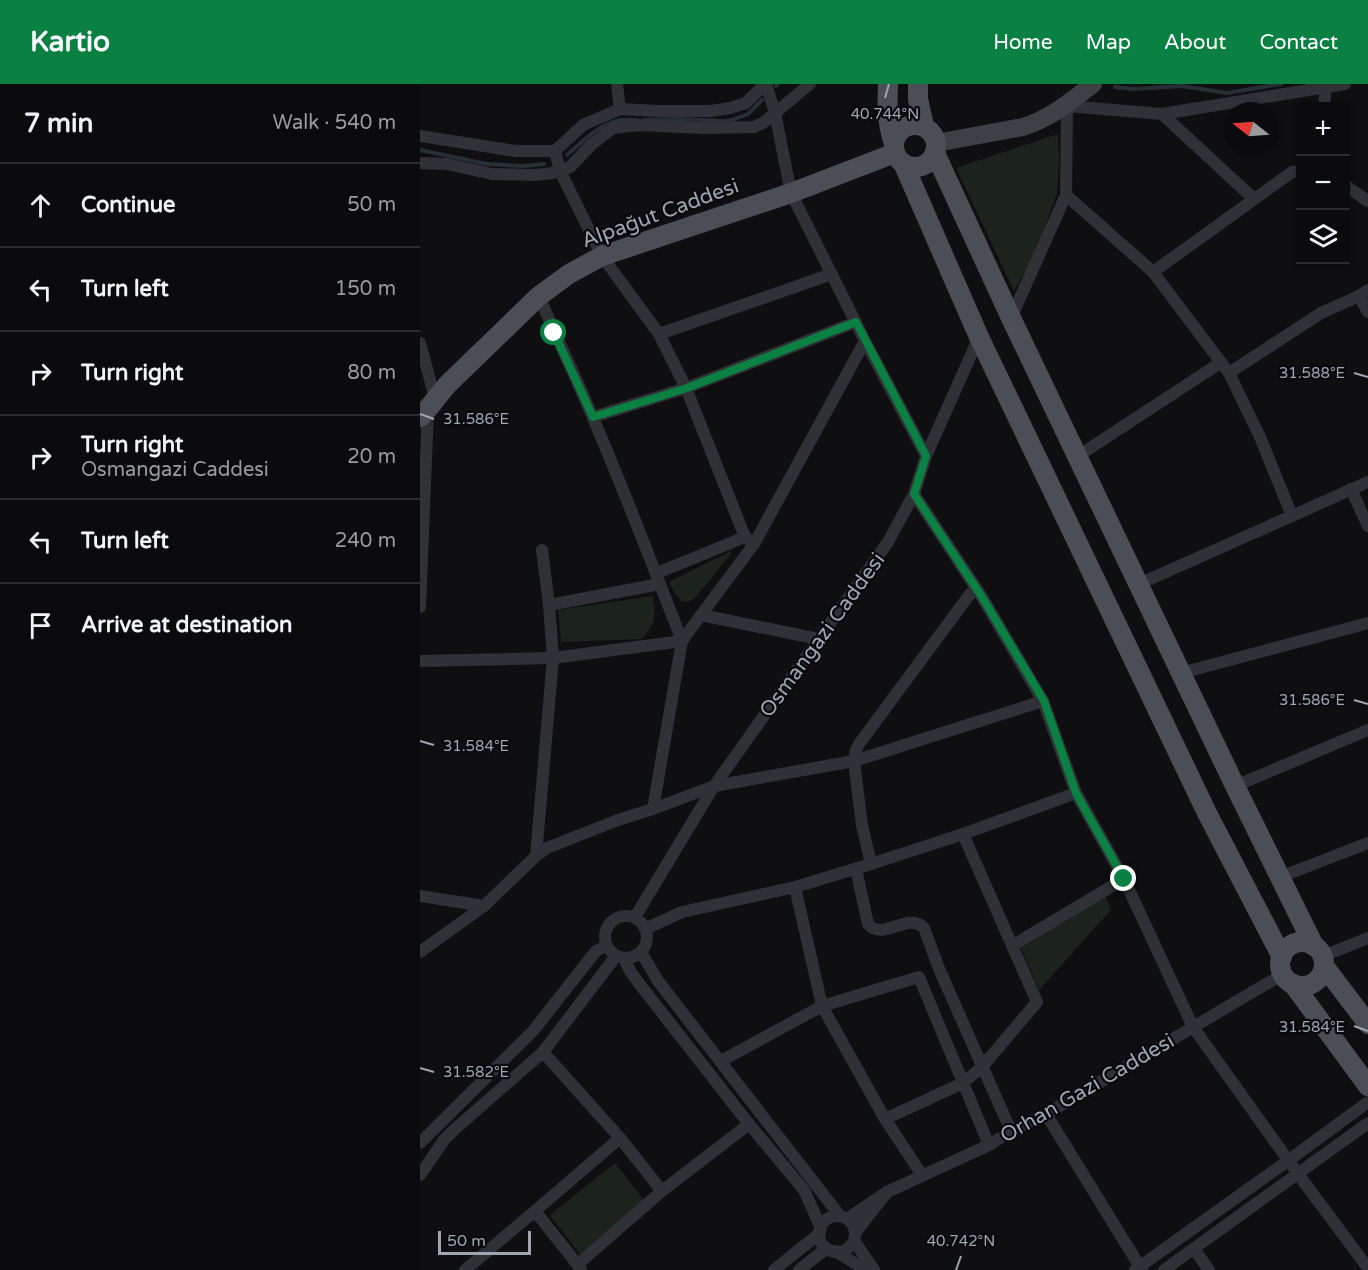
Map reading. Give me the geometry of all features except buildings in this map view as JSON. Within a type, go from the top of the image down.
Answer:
[{"type":"main road","points":[[888,84],[887,113],[897,154],[979,337],[1207,813],[1286,972],[1368,1086]]},
{"type":"main road","points":[[918,84],[918,99],[924,126]]},
{"type":"main road","points":[[935,148],[1035,123],[1066,106],[1093,84]]},
{"type":"main road","points":[[935,148],[928,162],[915,167],[897,154],[895,138],[904,127],[917,124],[924,126],[934,136],[935,148],[1011,318],[1235,786],[1320,956],[1320,977],[1308,985],[1301,986],[1286,972]]},
{"type":"main road","name":"Alpağut Caddesi","points":[[428,409],[456,376],[539,296],[569,274],[602,256],[791,193],[897,154]]},
{"type":"main road","points":[[1286,972],[1288,947],[1301,942],[1308,943],[1320,956],[1368,1024]]},
{"type":"street","points":[[618,84],[620,109]]},
{"type":"street","points":[[420,136],[516,151],[555,151],[584,125],[620,109],[711,111],[730,108],[746,103],[766,84],[775,113],[791,193],[864,341],[926,456]]},
{"type":"street","points":[[420,163],[447,164],[492,174],[518,176],[560,171],[570,167],[591,145],[613,128],[639,125],[742,129],[754,127],[764,123],[810,84]]},
{"type":"street","points":[[1011,318],[1066,195],[1066,106],[1162,114],[1345,84]]},
{"type":"street","points":[[1324,102],[1326,87]]},
{"type":"street","points":[[1162,114],[1254,199]]},
{"type":"street","points":[[555,151],[560,171],[602,256],[659,334],[687,388],[750,540]]},
{"type":"street","points":[[1153,272],[1292,172],[1296,172]]},
{"type":"street","points":[[1350,189],[1368,201]]},
{"type":"street","points":[[1066,195],[1153,272],[1229,373],[1260,437],[1292,516]]},
{"type":"street","points":[[659,334],[832,274]]},
{"type":"street","points":[[1229,373],[1322,313],[1364,293],[1368,312]]},
{"type":"street","points":[[539,296],[593,417],[682,640]]},
{"type":"street","points":[[593,417],[687,388],[856,322]]},
{"type":"street","name":"Osmangazi Caddesi","points":[[634,917],[714,786],[888,542],[914,494],[926,456],[979,337]]},
{"type":"street","points":[[653,809],[682,640],[750,540],[864,341]]},
{"type":"street","points":[[420,343],[428,409],[420,607]]},
{"type":"street","points":[[1078,456],[1220,363]]},
{"type":"street","points":[[1139,584],[1368,482]]},
{"type":"street","points":[[1351,489],[1368,526]]},
{"type":"street","points":[[914,494],[977,589],[1044,701],[1076,793],[1124,879],[1193,1027],[1368,1268]]},
{"type":"street","points":[[549,606],[659,579],[750,540]]},
{"type":"street","points":[[536,856],[553,658],[542,550]]},
{"type":"street","points":[[871,864],[862,825],[854,761],[856,750],[970,594],[977,589]]},
{"type":"street","points":[[701,615],[819,639]]},
{"type":"street","points":[[1181,673],[1368,623]]},
{"type":"street","points":[[420,661],[553,658],[682,640]]},
{"type":"street","points":[[420,952],[484,906],[547,848],[714,786],[854,761],[1044,701]]},
{"type":"street","points":[[1235,786],[1368,730]]},
{"type":"street","points":[[645,929],[682,912],[795,887],[871,864],[1076,793]]},
{"type":"street","points":[[885,1119],[963,1083],[982,1067],[1037,1002],[963,834]]},
{"type":"street","points":[[1280,877],[1368,843]]},
{"type":"street","points":[[856,868],[870,928],[880,930],[912,922],[924,928],[940,971],[1011,1131]]},
{"type":"street","points":[[1012,946],[1124,879]]},
{"type":"street","points":[[795,887],[822,1006],[885,1119],[922,1175]]},
{"type":"street","points":[[420,896],[484,906]]},
{"type":"street","points":[[622,915],[634,917],[643,924],[645,929],[646,941],[640,952],[630,958],[620,957],[610,952],[606,946],[604,933],[610,921],[622,915]]},
{"type":"street","points":[[1320,956],[1368,938]]},
{"type":"street","points":[[420,1143],[533,1031],[596,951],[606,946]]},
{"type":"street","points":[[640,952],[658,981],[759,1113],[844,1218],[853,1225],[854,1237],[874,1270]]},
{"type":"street","points":[[420,1175],[454,1129],[543,1052],[620,957]]},
{"type":"street","points":[[620,957],[749,1124],[804,1190],[820,1230],[820,1239],[831,1250],[866,1270]]},
{"type":"street","points":[[721,1061],[822,1006],[940,971]]},
{"type":"street","name":"Orhan Gazi Caddesi","points":[[844,1218],[887,1192],[988,1145],[1046,1114],[1286,972]]},
{"type":"street","points":[[919,977],[988,1145]]},
{"type":"street","points":[[543,1052],[620,1137],[662,1191]]},
{"type":"street","points":[[1046,1114],[1139,1269],[1368,1102]]},
{"type":"street","points":[[1164,1270],[1368,1123]]},
{"type":"street","points":[[535,1211],[580,1267],[662,1191],[749,1124]]},
{"type":"street","points":[[465,1270],[620,1137]]},
{"type":"street","points":[[799,1270],[831,1250],[845,1250],[850,1246],[887,1192]]},
{"type":"street","points":[[774,1270],[820,1230],[828,1219],[834,1216],[844,1218]]},
{"type":"street","points":[[1194,1249],[1209,1270]]},
{"type":"shaded area","points":[[1058,134],[1057,193],[1035,255],[1014,291],[956,168]]},
{"type":"shaded area","points":[[731,551],[731,554],[695,598],[689,602],[681,601],[669,582]]},
{"type":"shaded area","points":[[653,596],[654,619],[642,639],[561,642],[558,610]]},
{"type":"shaded area","points":[[1105,896],[1111,910],[1039,990],[1021,948]]},
{"type":"shaded area","points":[[615,1163],[644,1200],[580,1254],[550,1215]]},
{"type":"waterway","points":[[1115,87],[1134,89],[1182,86],[1227,93],[1281,84]]},
{"type":"waterway","points":[[644,120],[732,120],[748,114],[762,100]]},
{"type":"waterway","points":[[567,155],[590,135],[609,123],[619,120],[636,120]]},
{"type":"waterway","points":[[420,150],[487,164],[523,166],[544,164]]},
{"type":"route","points":[[554,333],[593,417],[687,388],[856,322],[926,456],[914,494],[982,597],[1044,701],[1076,793],[1124,879]]}]
